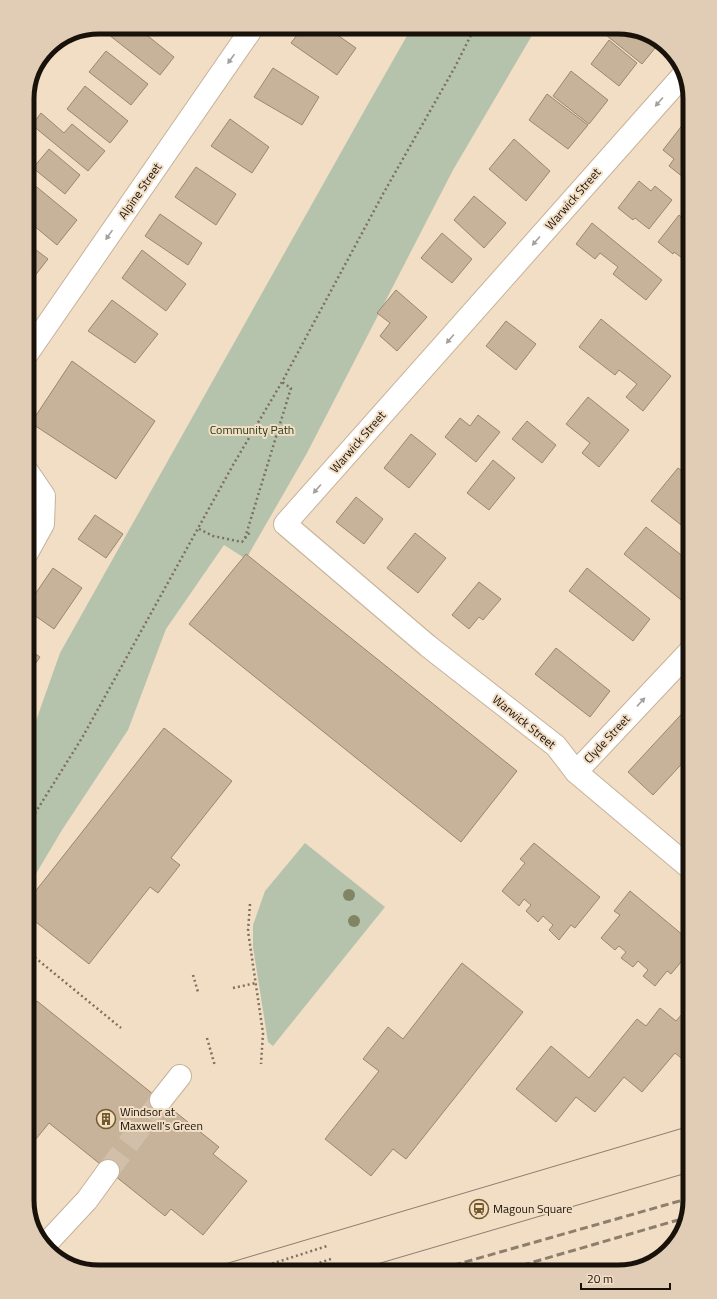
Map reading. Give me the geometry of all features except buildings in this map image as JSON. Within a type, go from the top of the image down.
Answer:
[{"type":"street","name":"Alpine Street","points":[[34,344],[248,34]]},
{"type":"street","name":"Warwick Street","points":[[576,772],[556,746],[428,646],[285,524],[680,79]]},
{"type":"street","points":[[34,481],[44,496],[43,524],[34,540]]},
{"type":"street","name":"Clyde Street","points":[[683,657],[576,772],[683,862]]},
{"type":"street","points":[[161,1100],[180,1076]]},
{"type":"street","points":[[49,1241],[87,1200],[108,1170]]},
{"type":"path","points":[[34,815],[82,738],[199,529],[233,465],[282,382],[382,194],[455,67],[472,34]]},
{"type":"path","points":[[245,538],[291,388],[282,382]]},
{"type":"path","points":[[199,529],[213,536],[242,542],[251,531]]},
{"type":"path","points":[[250,904],[248,931],[263,1033],[261,1064]]},
{"type":"path","points":[[34,958],[121,1028]]},
{"type":"path","points":[[193,975],[198,992]]},
{"type":"path","points":[[233,988],[256,983]]},
{"type":"path","points":[[207,1038],[215,1066]]},
{"type":"path","points":[[268,1265],[327,1246]]},
{"type":"path","points":[[313,1265],[331,1259]]},
{"type":"green space","name":"Community Path","points":[[408,34],[533,34],[453,170],[307,453],[246,559],[224,545],[166,629],[128,730],[62,830],[34,877],[34,726],[60,653]]},
{"type":"green space","points":[[305,843],[385,907],[273,1046],[268,1042],[253,947],[253,925],[265,891]]},
{"type":"tunnel","points":[[108,1171],[161,1100]]},
{"type":"tram line","points":[[222,1265],[683,1128]]},
{"type":"tram line","points":[[374,1265],[683,1174]]},
{"type":"railway","points":[[455,1265],[683,1200]]},
{"type":"railway","points":[[523,1265],[680,1219]]},
{"type":"place","name":"Windsor at Maxwell's Green","points":[[106,1119]]},
{"type":"place","name":"Magoun Square","points":[[479,1209]]}]
